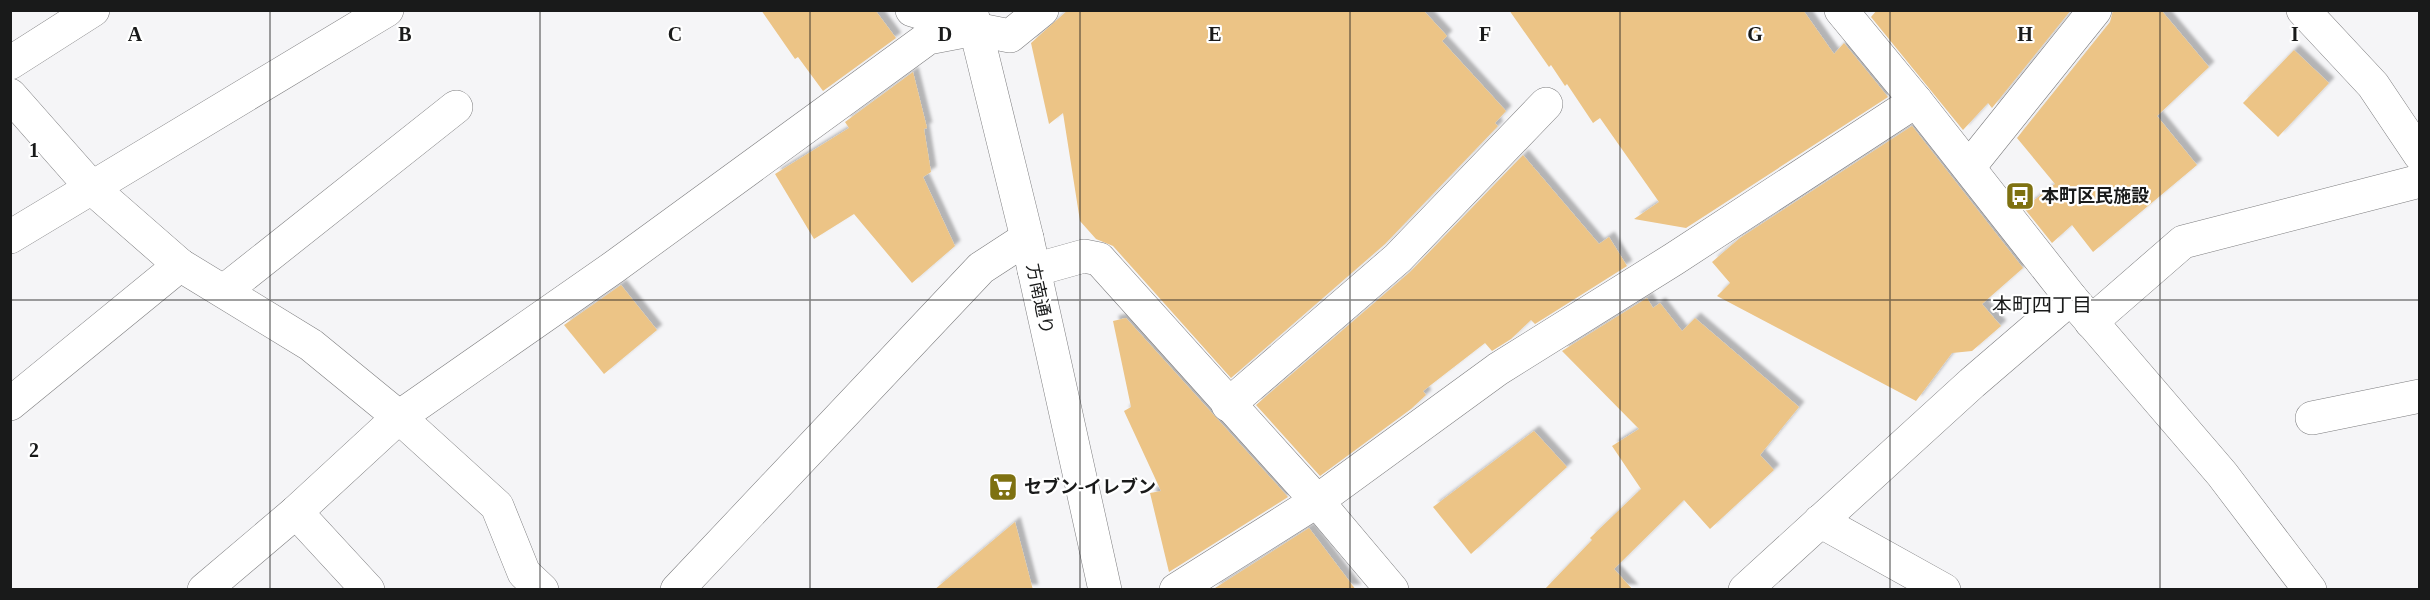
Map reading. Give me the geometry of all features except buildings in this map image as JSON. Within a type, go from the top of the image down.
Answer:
[{"type":"street","points":[[10,63],[93,10]]},
{"type":"street","points":[[10,237],[387,10]]},
{"type":"street","points":[[912,10],[973,20],[1010,36],[1042,10]]},
{"type":"street","points":[[1841,10],[1969,167],[2081,310],[2222,474],[2310,590]]},
{"type":"street","points":[[1969,167],[2095,10]]},
{"type":"street","points":[[2303,10],[2373,85],[2420,155]]},
{"type":"street","points":[[204,590],[296,512],[399,417],[614,267],[927,38],[973,20]]},
{"type":"street","name":"方南通り","points":[[973,20],[1027,238],[1105,590]]},
{"type":"street","points":[[10,95],[93,189],[180,265],[311,345],[399,417],[497,506],[524,573],[542,590]]},
{"type":"street","points":[[1176,590],[1317,501],[1498,369],[1916,101]]},
{"type":"street","points":[[1228,405],[1398,258],[1546,104]]},
{"type":"street","points":[[224,291],[456,106]]},
{"type":"street","points":[[1747,589],[1972,383],[2183,242],[2420,181]]},
{"type":"street","points":[[677,590],[981,268],[1027,238]]},
{"type":"street","points":[[1034,270],[1084,256],[1099,259],[1228,405],[1317,501],[1392,590]]},
{"type":"street","points":[[10,404],[180,265]]},
{"type":"street","points":[[2312,418],[2420,396]]},
{"type":"street","points":[[296,512],[368,590]]},
{"type":"street","points":[[1820,521],[1944,590]]},
{"type":"place","name":"本町区民施設","points":[[2020,196]]},
{"type":"place","name":"セブン-イレブン","points":[[1003,487]]},
{"type":"district","name":"本町四丁目","points":[[2042,305]]}]
